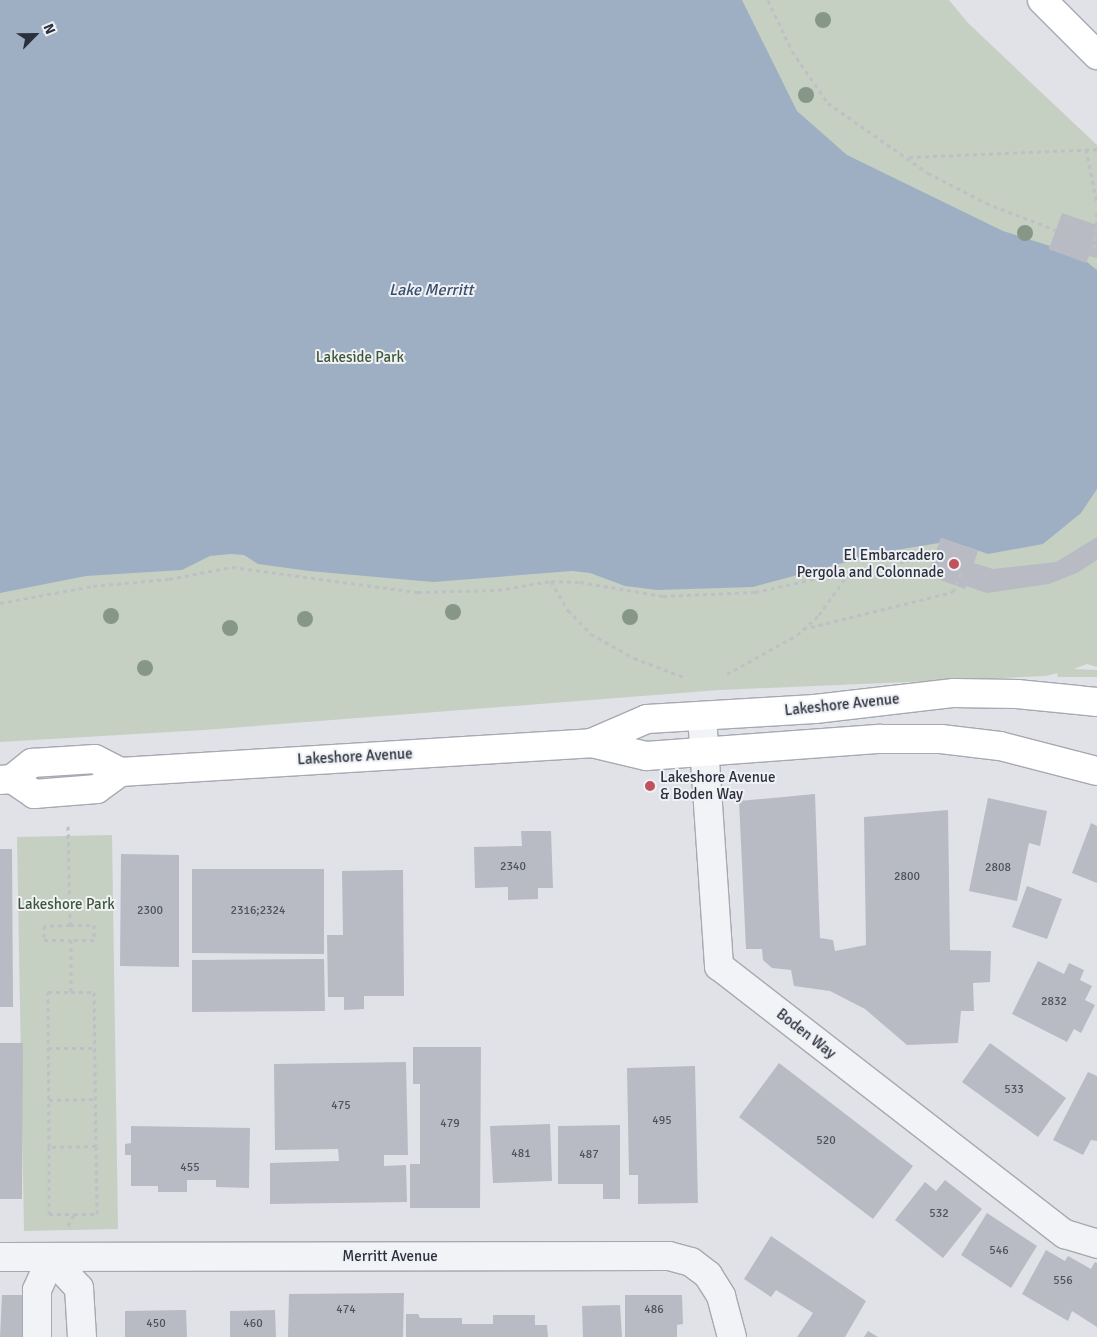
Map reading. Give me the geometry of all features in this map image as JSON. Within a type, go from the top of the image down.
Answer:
[{"type":"main road","points":[[1042,0],[1097,55]]},
{"type":"main road","name":"Lakeshore Avenue","points":[[591,743],[647,719],[815,709],[954,693],[1017,694],[1097,702]]},
{"type":"main road","name":"Lakeshore Avenue","points":[[6,779],[34,794],[98,790],[120,772],[591,743],[646,756],[880,739],[941,739],[1000,746],[1097,771]]},
{"type":"street","name":"Boden Way","points":[[702,716],[719,966],[1065,1234],[1097,1244]]},
{"type":"street","name":"Merritt Avenue","points":[[0,1257],[669,1256],[691,1262],[708,1275],[721,1296],[732,1337]]},
{"type":"street","points":[[37,1337],[37,1290],[51,1258],[79,1288],[82,1337]]},
{"type":"path","points":[[768,0],[792,51],[828,103],[882,143],[908,157],[928,173],[986,203],[1056,230]]},
{"type":"path","points":[[908,157],[922,154],[1097,149]]},
{"type":"path","points":[[1086,150],[1097,204]]},
{"type":"path","points":[[1094,248],[1097,212]]},
{"type":"path","points":[[0,603],[93,586],[170,579],[232,567],[418,592],[498,590],[551,581],[580,582],[663,596],[755,592],[828,576],[846,576],[936,553]]},
{"type":"path","points":[[803,629],[953,592],[962,571]]},
{"type":"path","points":[[727,674],[760,658],[803,629],[819,615],[846,576]]},
{"type":"path","points":[[551,581],[568,610],[591,634],[634,658],[684,677]]},
{"type":"path","points":[[68,826],[70,925]]},
{"type":"path","points":[[70,925],[94,925],[94,940],[44,940],[44,926],[70,925]]},
{"type":"path","points":[[71,940],[71,992]]},
{"type":"path","points":[[48,992],[71,992],[94,992],[97,1214],[49,1214],[48,992]]},
{"type":"path","points":[[48,1048],[95,1048]]},
{"type":"path","points":[[49,1100],[95,1099]]},
{"type":"path","points":[[49,1146],[96,1146]]},
{"type":"path","points":[[51,1258],[74,1214]]},
{"type":"green space","name":"Lake Merritt","points":[[0,0],[949,0],[968,23],[1097,145],[1097,667],[1087,664],[1074,669],[1097,670],[1097,677],[1058,677],[1057,673],[1046,676],[719,690],[204,730],[0,742]]},
{"type":"green space","name":"Lakeshore Park","points":[[112,835],[118,1229],[24,1231],[17,837]]},
{"type":"water","name":"Lake Merritt","points":[[0,0],[742,0],[797,111],[847,155],[1003,231],[1050,246],[1049,249],[1087,262],[1097,270],[1097,489],[1081,513],[1043,544],[988,554],[941,538],[939,543],[884,552],[753,587],[657,590],[625,586],[590,573],[572,571],[433,582],[309,571],[258,564],[244,555],[231,554],[210,556],[182,570],[86,576],[0,593]]},
{"type":"building","points":[[1062,213],[1097,225],[1097,258],[1089,256],[1086,263],[1049,249]]},
{"type":"building","name":"El Embarcadero Pergola and Colonnade","points":[[1097,537],[1097,560],[1077,573],[1049,584],[987,593],[966,586],[965,589],[927,575],[941,538],[978,551],[974,563],[993,569],[1056,562]]},
{"type":"building","points":[[815,794],[820,938],[833,940],[835,951],[866,945],[864,817],[948,810],[950,950],[991,951],[990,982],[973,983],[974,1011],[961,1011],[958,1043],[907,1045],[865,1009],[830,991],[794,986],[791,970],[772,968],[763,960],[762,949],[746,949],[739,801]]},
{"type":"building","points":[[988,798],[1047,811],[1040,846],[1029,843],[1017,901],[969,891]]},
{"type":"building","points":[[1091,823],[1097,826],[1097,883],[1072,873]]},
{"type":"building","points":[[521,831],[551,831],[553,888],[538,888],[538,899],[508,900],[508,887],[475,888],[474,847],[522,846]]},
{"type":"building","points":[[0,849],[12,849],[13,1007],[0,1007]]},
{"type":"building","points":[[121,854],[179,855],[179,967],[120,966]]},
{"type":"building","points":[[192,869],[324,869],[324,954],[192,953]]},
{"type":"building","points":[[403,870],[404,996],[364,996],[364,1009],[344,1010],[344,997],[328,997],[327,935],[343,935],[342,871]]},
{"type":"building","points":[[1027,886],[1062,899],[1047,939],[1012,927]]},
{"type":"building","points":[[324,959],[325,1011],[192,1012],[192,960]]},
{"type":"building","points":[[1038,961],[1064,974],[1069,963],[1084,970],[1080,980],[1092,986],[1085,1000],[1095,1005],[1081,1033],[1074,1029],[1067,1042],[1012,1014]]},
{"type":"building","points":[[0,1043],[23,1043],[22,1199],[0,1199]]},
{"type":"building","points":[[990,1043],[1066,1098],[1038,1137],[962,1082]]},
{"type":"building","points":[[413,1047],[481,1047],[480,1208],[410,1208],[410,1164],[420,1164],[420,1084],[413,1084]]},
{"type":"building","points":[[406,1062],[408,1155],[384,1155],[384,1166],[406,1165],[407,1202],[270,1204],[270,1163],[339,1161],[338,1149],[275,1150],[274,1064]]},
{"type":"building","points":[[779,1063],[913,1166],[873,1219],[739,1117]]},
{"type":"building","points":[[695,1066],[698,1203],[638,1204],[638,1175],[629,1175],[627,1068]]},
{"type":"building","points":[[1088,1072],[1097,1076],[1097,1141],[1091,1140],[1083,1155],[1053,1140]]},
{"type":"building","points":[[550,1124],[552,1181],[493,1183],[490,1126]]},
{"type":"building","points":[[620,1125],[620,1199],[603,1199],[603,1184],[558,1184],[558,1126]]},
{"type":"building","points":[[131,1126],[250,1128],[249,1188],[216,1187],[216,1180],[187,1180],[187,1192],[158,1192],[158,1186],[131,1186],[131,1155],[125,1155],[125,1144],[131,1143]]},
{"type":"building","points":[[945,1180],[982,1209],[943,1258],[895,1220],[925,1182],[936,1191]]},
{"type":"building","points":[[987,1213],[1037,1246],[1011,1288],[961,1255]]},
{"type":"building","points":[[771,1236],[866,1301],[845,1337],[797,1337],[813,1313],[776,1290],[771,1297],[744,1279]]},
{"type":"building","points":[[1046,1250],[1065,1261],[1068,1256],[1091,1269],[1095,1262],[1097,1263],[1097,1327],[1072,1311],[1068,1321],[1022,1294]]},
{"type":"building","points":[[404,1293],[403,1337],[288,1337],[289,1294]]},
{"type":"building","points":[[2,1295],[22,1295],[23,1330],[27,1330],[27,1337],[0,1337]]},
{"type":"building","points":[[625,1295],[682,1295],[683,1324],[677,1325],[677,1337],[625,1337]]},
{"type":"building","points":[[620,1305],[622,1337],[583,1337],[582,1306]]},
{"type":"building","points":[[186,1310],[187,1337],[125,1337],[125,1311]]},
{"type":"building","points":[[275,1310],[276,1337],[230,1337],[230,1311]]},
{"type":"building","points":[[406,1314],[418,1314],[420,1318],[462,1318],[462,1324],[493,1324],[493,1315],[535,1315],[535,1325],[547,1325],[548,1337],[406,1337]]},
{"type":"building","points":[[868,1331],[878,1337],[864,1337]]},
{"type":"place","name":"El Embarcadero Pergola and Colonnade","points":[[954,564]]},
{"type":"place","name":"Lakeshore Avenue & Boden Way","points":[[650,786]]},
{"type":"park label","name":"Lakeside Park","points":[[360,358]]}]
